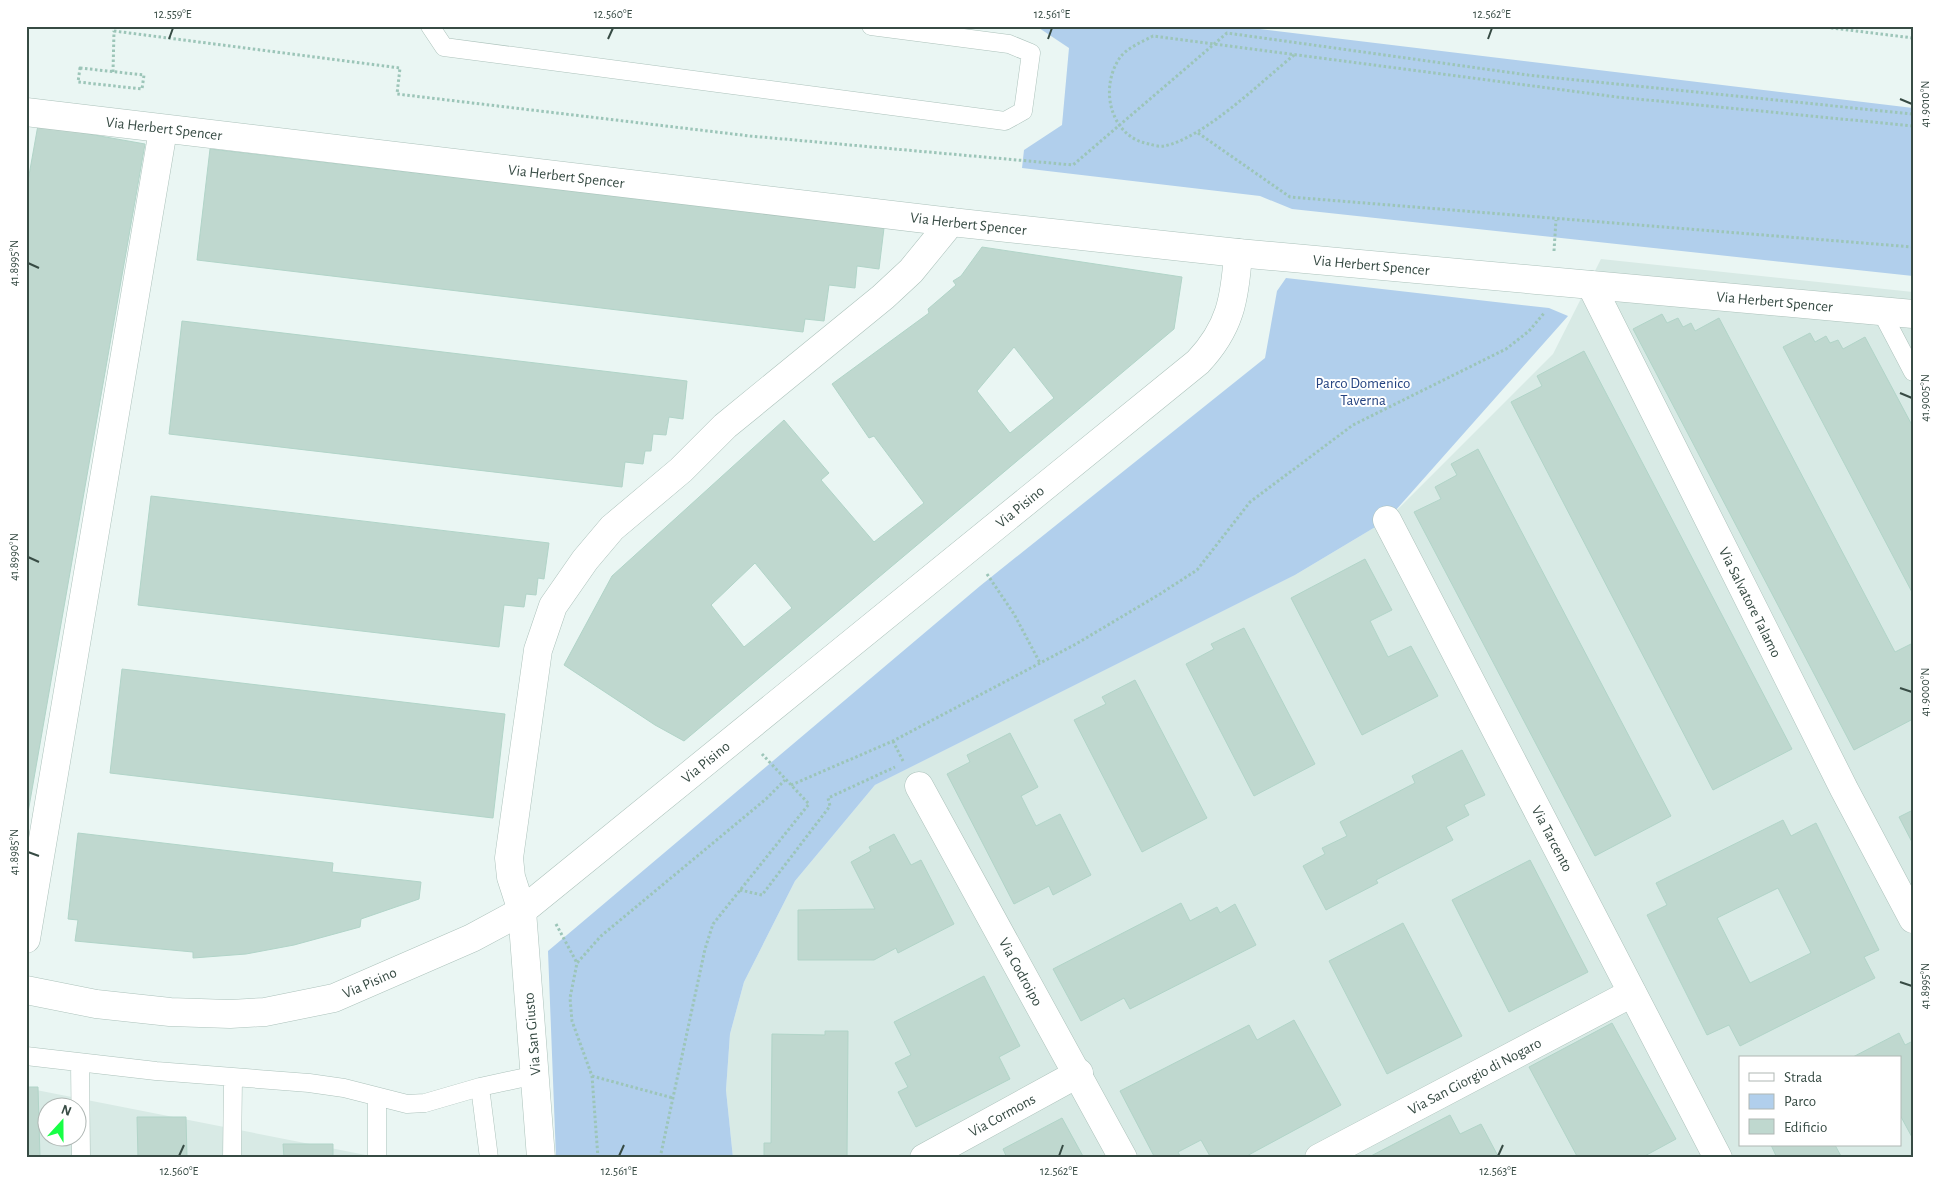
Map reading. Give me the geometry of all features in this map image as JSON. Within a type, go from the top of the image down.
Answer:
[{"type":"street","name":"Via Herbert Spencer","points":[[26,112],[163,130],[951,222],[1238,253],[1913,314]]},
{"type":"street","points":[[26,939],[163,130]]},
{"type":"street","name":"Via San Giusto","points":[[541,1158],[522,911],[509,868],[510,845],[538,650],[553,606],[589,554],[612,528],[681,470],[725,426],[883,297],[911,270],[951,222]]},
{"type":"street","name":"Via Pisino","points":[[26,990],[96,1004],[170,1012],[230,1014],[273,1010],[343,995],[464,941],[522,911],[1188,372],[1205,355],[1222,332],[1231,309],[1238,253]]},
{"type":"street","name":"Via Salvatore Talamo","points":[[1590,285],[1844,789],[1913,919]]},
{"type":"street","name":"Via Tarcento","points":[[1387,520],[1718,1158]]},
{"type":"street","name":"Via Codroipo","points":[[919,786],[1079,1073],[1124,1158]]},
{"type":"street","name":"Via San Giorgio di Nogaro","points":[[1319,1158],[1632,993]]},
{"type":"street","name":"Via Cormons","points":[[924,1158],[1079,1073]]},
{"type":"lane","points":[[430,26],[444,46],[1005,120],[1023,111],[1031,53],[1009,44],[871,26]]},
{"type":"lane","points":[[1881,311],[1913,372]]},
{"type":"lane","points":[[26,1056],[233,1078],[317,1084],[407,1104],[425,1103],[480,1087],[536,1075]]},
{"type":"lane","points":[[80,1063],[81,1158]]},
{"type":"lane","points":[[232,1158],[233,1078]]},
{"type":"lane","points":[[480,1087],[489,1158]]},
{"type":"lane","points":[[377,1098],[377,1158]]},
{"type":"path","points":[[1816,26],[1913,38]]},
{"type":"path","points":[[113,72],[115,28],[400,68],[397,94],[750,136],[1072,165],[1227,33],[1528,75],[1913,114]]},
{"type":"path","points":[[1294,55],[1198,133],[1162,147],[1137,142],[1119,126],[1115,120],[1108,98],[1109,82],[1119,58],[1135,45],[1153,36],[1617,96],[1913,126]]},
{"type":"path","points":[[80,68],[113,72],[144,75],[142,89],[78,82],[80,68]]},
{"type":"path","points":[[1198,133],[1290,198],[1913,247]]},
{"type":"path","points":[[1553,260],[1556,220]]},
{"type":"path","points":[[791,785],[893,741],[1040,663],[1135,609],[1196,570],[1250,502],[1353,425],[1506,349],[1529,331],[1549,308]]},
{"type":"path","points":[[969,549],[1014,614],[1040,663]]},
{"type":"path","points":[[740,890],[762,895],[830,806],[828,798],[904,763]]},
{"type":"path","points":[[598,1158],[592,1076],[572,1021],[570,998],[577,963],[602,936],[766,799],[785,780],[809,804],[713,924],[705,949],[660,1158]]},
{"type":"path","points":[[592,1076],[673,1098]]},
{"type":"shaded area","points":[[1601,259],[1913,292],[1913,1158],[733,1158],[726,1090],[730,1034],[744,982],[795,881],[875,785],[1295,575],[1387,520],[1553,354]]},
{"type":"shaded area","points":[[26,1088],[67,1096],[38,1096],[38,1146],[88,1146],[88,1100],[381,1158],[26,1158]]},
{"type":"green space","points":[[1036,26],[1234,26],[1913,108],[1913,276],[1292,209],[1260,196],[1022,168],[1024,150],[1062,125],[1069,48]]},
{"type":"green space","name":"Parco Domenico Taverna","points":[[1286,278],[1549,308],[1568,316],[1387,520],[1295,575],[875,785],[795,881],[744,982],[730,1034],[726,1090],[733,1158],[556,1158],[548,951],[980,586],[1265,358],[1277,291]]},
{"type":"building","points":[[38,125],[145,144],[26,824],[26,192]]},
{"type":"building","points":[[210,149],[884,228],[879,269],[857,266],[855,288],[829,285],[824,321],[805,319],[803,332],[197,260]]},
{"type":"building","points":[[982,247],[1182,277],[1174,329],[684,741],[655,725],[564,665],[612,576],[784,420],[829,473],[821,480],[874,542],[924,503],[874,436],[869,438],[832,384],[929,313],[928,309],[956,285],[953,281],[961,276]],"holes":[[[1014,347],[1054,398],[1010,433],[977,391]],[[755,563],[792,608],[744,647],[711,605]]]},
{"type":"building","points":[[1662,314],[1667,323],[1678,318],[1683,327],[1691,323],[1695,331],[1719,318],[1895,652],[1913,643],[1913,719],[1854,750],[1633,329]]},
{"type":"building","points":[[182,321],[687,381],[683,419],[669,417],[666,435],[653,434],[651,451],[645,451],[643,464],[625,462],[622,487],[169,434]]},
{"type":"building","points":[[1810,333],[1815,342],[1826,336],[1830,343],[1838,340],[1843,349],[1865,337],[1913,427],[1913,594],[1783,347]]},
{"type":"building","points":[[1584,351],[1792,749],[1713,790],[1511,402],[1542,386],[1537,376]]},
{"type":"building","points":[[1478,449],[1671,816],[1595,856],[1414,512],[1441,499],[1435,487],[1457,475],[1451,464]]},
{"type":"building","points":[[151,496],[549,543],[544,579],[538,578],[536,595],[526,594],[524,607],[504,605],[499,647],[138,605]]},
{"type":"building","points":[[1365,559],[1392,610],[1370,621],[1388,657],[1411,646],[1438,696],[1362,735],[1291,598]]},
{"type":"building","points":[[1244,628],[1315,764],[1254,796],[1186,664],[1214,649],[1211,644]]},
{"type":"building","points":[[122,669],[505,714],[493,818],[110,773]]},
{"type":"building","points":[[1135,680],[1207,818],[1142,852],[1074,720],[1106,704],[1102,697]]},
{"type":"building","points":[[1010,733],[1038,787],[1021,796],[1036,826],[1060,814],[1091,875],[1053,895],[1049,886],[1014,904],[947,774],[970,762],[967,755]]},
{"type":"building","points":[[1462,750],[1485,795],[1464,805],[1469,815],[1446,827],[1453,840],[1376,880],[1378,883],[1326,910],[1303,866],[1325,854],[1322,848],[1347,836],[1340,822],[1415,783],[1412,776]]},
{"type":"building","points":[[1913,810],[1913,844],[1899,817]]},
{"type":"building","points":[[1783,820],[1791,836],[1816,823],[1879,950],[1864,957],[1875,978],[1740,1046],[1729,1025],[1707,1035],[1647,915],[1667,905],[1656,883]],"holes":[[[1778,888],[1811,953],[1750,983],[1717,918]]]},
{"type":"building","points":[[78,833],[333,863],[332,872],[421,882],[419,899],[361,919],[360,927],[294,945],[246,954],[193,958],[193,952],[75,941],[78,920],[68,919]]},
{"type":"building","points":[[894,834],[911,865],[921,860],[954,924],[898,953],[896,948],[874,960],[798,960],[798,910],[875,909],[851,862],[871,851],[869,847]]},
{"type":"building","points":[[1530,860],[1588,972],[1509,1012],[1452,900]]},
{"type":"building","points":[[1181,903],[1190,921],[1217,907],[1220,913],[1235,904],[1256,945],[1130,1009],[1124,998],[1081,1021],[1053,969]]},
{"type":"building","points":[[1403,923],[1462,1036],[1387,1074],[1329,961]]},
{"type":"building","points":[[984,976],[1020,1046],[999,1057],[1010,1079],[916,1127],[898,1092],[908,1087],[895,1063],[911,1055],[894,1022]]},
{"type":"building","points":[[1294,1020],[1341,1105],[1243,1158],[1211,1158],[1201,1140],[1178,1152],[1181,1158],[1155,1158],[1120,1091],[1249,1025],[1257,1040]]},
{"type":"building","points":[[1612,1023],[1676,1139],[1641,1158],[1578,1158],[1529,1067]]},
{"type":"building","points":[[825,1031],[848,1031],[847,1158],[764,1158],[764,1143],[771,1143],[772,1034],[825,1035]]},
{"type":"building","points":[[1899,1033],[1905,1045],[1913,1041],[1913,1139],[1902,1119],[1902,1056],[1855,1056]]},
{"type":"building","points":[[26,1087],[38,1087],[38,1146],[40,1146],[40,1158],[26,1158]]},
{"type":"building","points":[[1450,1115],[1460,1134],[1481,1124],[1499,1158],[1367,1158]]},
{"type":"building","points":[[137,1117],[186,1117],[187,1158],[138,1158]]},
{"type":"building","points":[[1062,1118],[1084,1158],[1007,1158],[1003,1149]]},
{"type":"building","points":[[283,1144],[333,1144],[333,1158],[284,1158]]},
{"type":"building","points":[[1771,1146],[1836,1146],[1842,1158],[1777,1158]]}]
